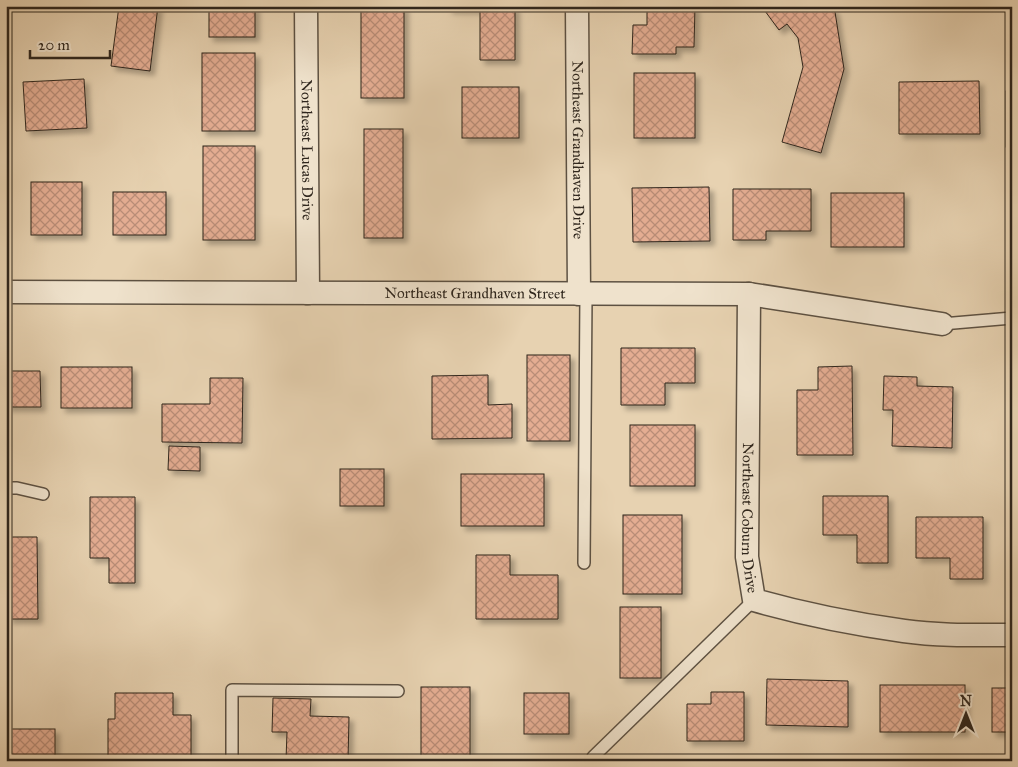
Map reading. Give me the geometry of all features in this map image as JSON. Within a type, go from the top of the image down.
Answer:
[{"type":"street","name":"Northeast Lucas Drive","points":[[306,6],[308,293]]},
{"type":"street","name":"Northeast Grandhaven Drive","points":[[577,6],[582,294]]},
{"type":"street","name":"Northeast Grandhaven Street","points":[[6,292],[749,294],[942,324]]},
{"type":"street","name":"Northeast Coburn Drive","points":[[749,294],[747,557],[754,600],[790,610],[905,632],[954,635],[1012,635]]},
{"type":"lane","points":[[582,294],[584,563]]},
{"type":"lane","points":[[942,324],[1012,318]]},
{"type":"lane","points":[[6,488],[17,488],[43,494]]},
{"type":"lane","points":[[593,757],[754,600]]},
{"type":"lane","points":[[232,761],[232,690],[398,691]]},
{"type":"building","points":[[119,6],[158,6],[150,71],[111,66]]},
{"type":"building","points":[[209,6],[255,6],[255,37],[209,37]]},
{"type":"building","points":[[361,6],[404,6],[404,98],[361,98]]},
{"type":"building","points":[[448,6],[515,6],[515,60],[480,60],[480,9],[448,9]]},
{"type":"building","points":[[647,6],[695,6],[694,47],[676,47],[676,54],[632,54],[633,25],[647,25]]},
{"type":"building","points":[[771,6],[831,6],[835,12],[844,69],[821,153],[782,142],[803,67],[798,38],[787,24],[779,30],[765,11]]},
{"type":"building","points":[[202,53],[255,53],[255,131],[202,131]]},
{"type":"building","points":[[634,73],[695,73],[695,138],[634,138]]},
{"type":"building","points":[[84,79],[87,128],[26,131],[23,82]]},
{"type":"building","points":[[979,81],[980,134],[899,134],[899,82]]},
{"type":"building","points":[[462,87],[519,87],[519,138],[462,138]]},
{"type":"building","points":[[1006,91],[1012,91],[1012,147],[1006,147]]},
{"type":"building","points":[[364,129],[403,129],[403,238],[364,238]]},
{"type":"building","points":[[203,146],[255,146],[255,240],[203,240]]},
{"type":"building","points":[[31,182],[82,182],[82,235],[31,235]]},
{"type":"building","points":[[709,187],[710,241],[633,242],[632,188]]},
{"type":"building","points":[[733,189],[811,189],[811,231],[766,231],[766,240],[733,240]]},
{"type":"building","points":[[113,192],[166,192],[166,235],[113,235]]},
{"type":"building","points":[[831,193],[904,193],[904,247],[831,247]]},
{"type":"building","points":[[621,348],[695,348],[695,383],[665,383],[665,405],[621,405]]},
{"type":"building","points":[[527,355],[570,355],[570,441],[527,441]]},
{"type":"building","points":[[852,366],[853,455],[797,455],[797,390],[818,390],[818,367]]},
{"type":"building","points":[[61,367],[132,367],[132,408],[61,408]]},
{"type":"building","points":[[6,371],[40,371],[41,407],[6,407]]},
{"type":"building","points":[[488,375],[488,405],[512,404],[512,438],[432,439],[432,376]]},
{"type":"building","points":[[884,376],[917,377],[917,386],[953,387],[952,448],[892,446],[893,410],[883,410]]},
{"type":"building","points":[[210,378],[243,378],[242,443],[162,442],[162,404],[210,404]]},
{"type":"building","points":[[630,425],[695,425],[695,486],[630,486]]},
{"type":"building","points":[[169,446],[200,447],[200,471],[168,470]]},
{"type":"building","points":[[340,469],[384,469],[384,506],[340,506]]},
{"type":"building","points":[[461,474],[544,474],[544,526],[461,526]]},
{"type":"building","points":[[823,496],[888,496],[888,563],[857,563],[857,535],[823,535]]},
{"type":"building","points":[[90,497],[135,497],[135,583],[109,583],[109,558],[90,558]]},
{"type":"building","points":[[623,515],[682,515],[682,594],[623,594]]},
{"type":"building","points":[[916,517],[983,517],[983,579],[950,579],[950,558],[916,558]]},
{"type":"building","points":[[6,537],[37,537],[38,619],[8,619]]},
{"type":"building","points":[[476,555],[510,555],[510,575],[558,575],[558,619],[476,619]]},
{"type":"building","points":[[620,607],[661,607],[661,678],[620,678]]},
{"type":"building","points":[[767,679],[848,681],[848,727],[766,725]]},
{"type":"building","points":[[880,685],[965,685],[965,732],[880,732]]},
{"type":"building","points":[[421,687],[470,687],[470,761],[421,761]]},
{"type":"building","points":[[992,688],[1012,688],[1012,732],[992,732]]},
{"type":"building","points":[[711,692],[744,692],[744,741],[687,741],[687,704],[711,704]]},
{"type":"building","points":[[115,693],[173,693],[173,715],[191,715],[191,760],[108,761],[108,719],[115,719]]},
{"type":"building","points":[[524,693],[569,693],[569,734],[524,734]]},
{"type":"building","points":[[273,698],[311,699],[310,716],[349,717],[348,761],[286,760],[287,732],[272,732]]},
{"type":"building","points":[[6,729],[55,729],[55,761],[6,761]]}]
